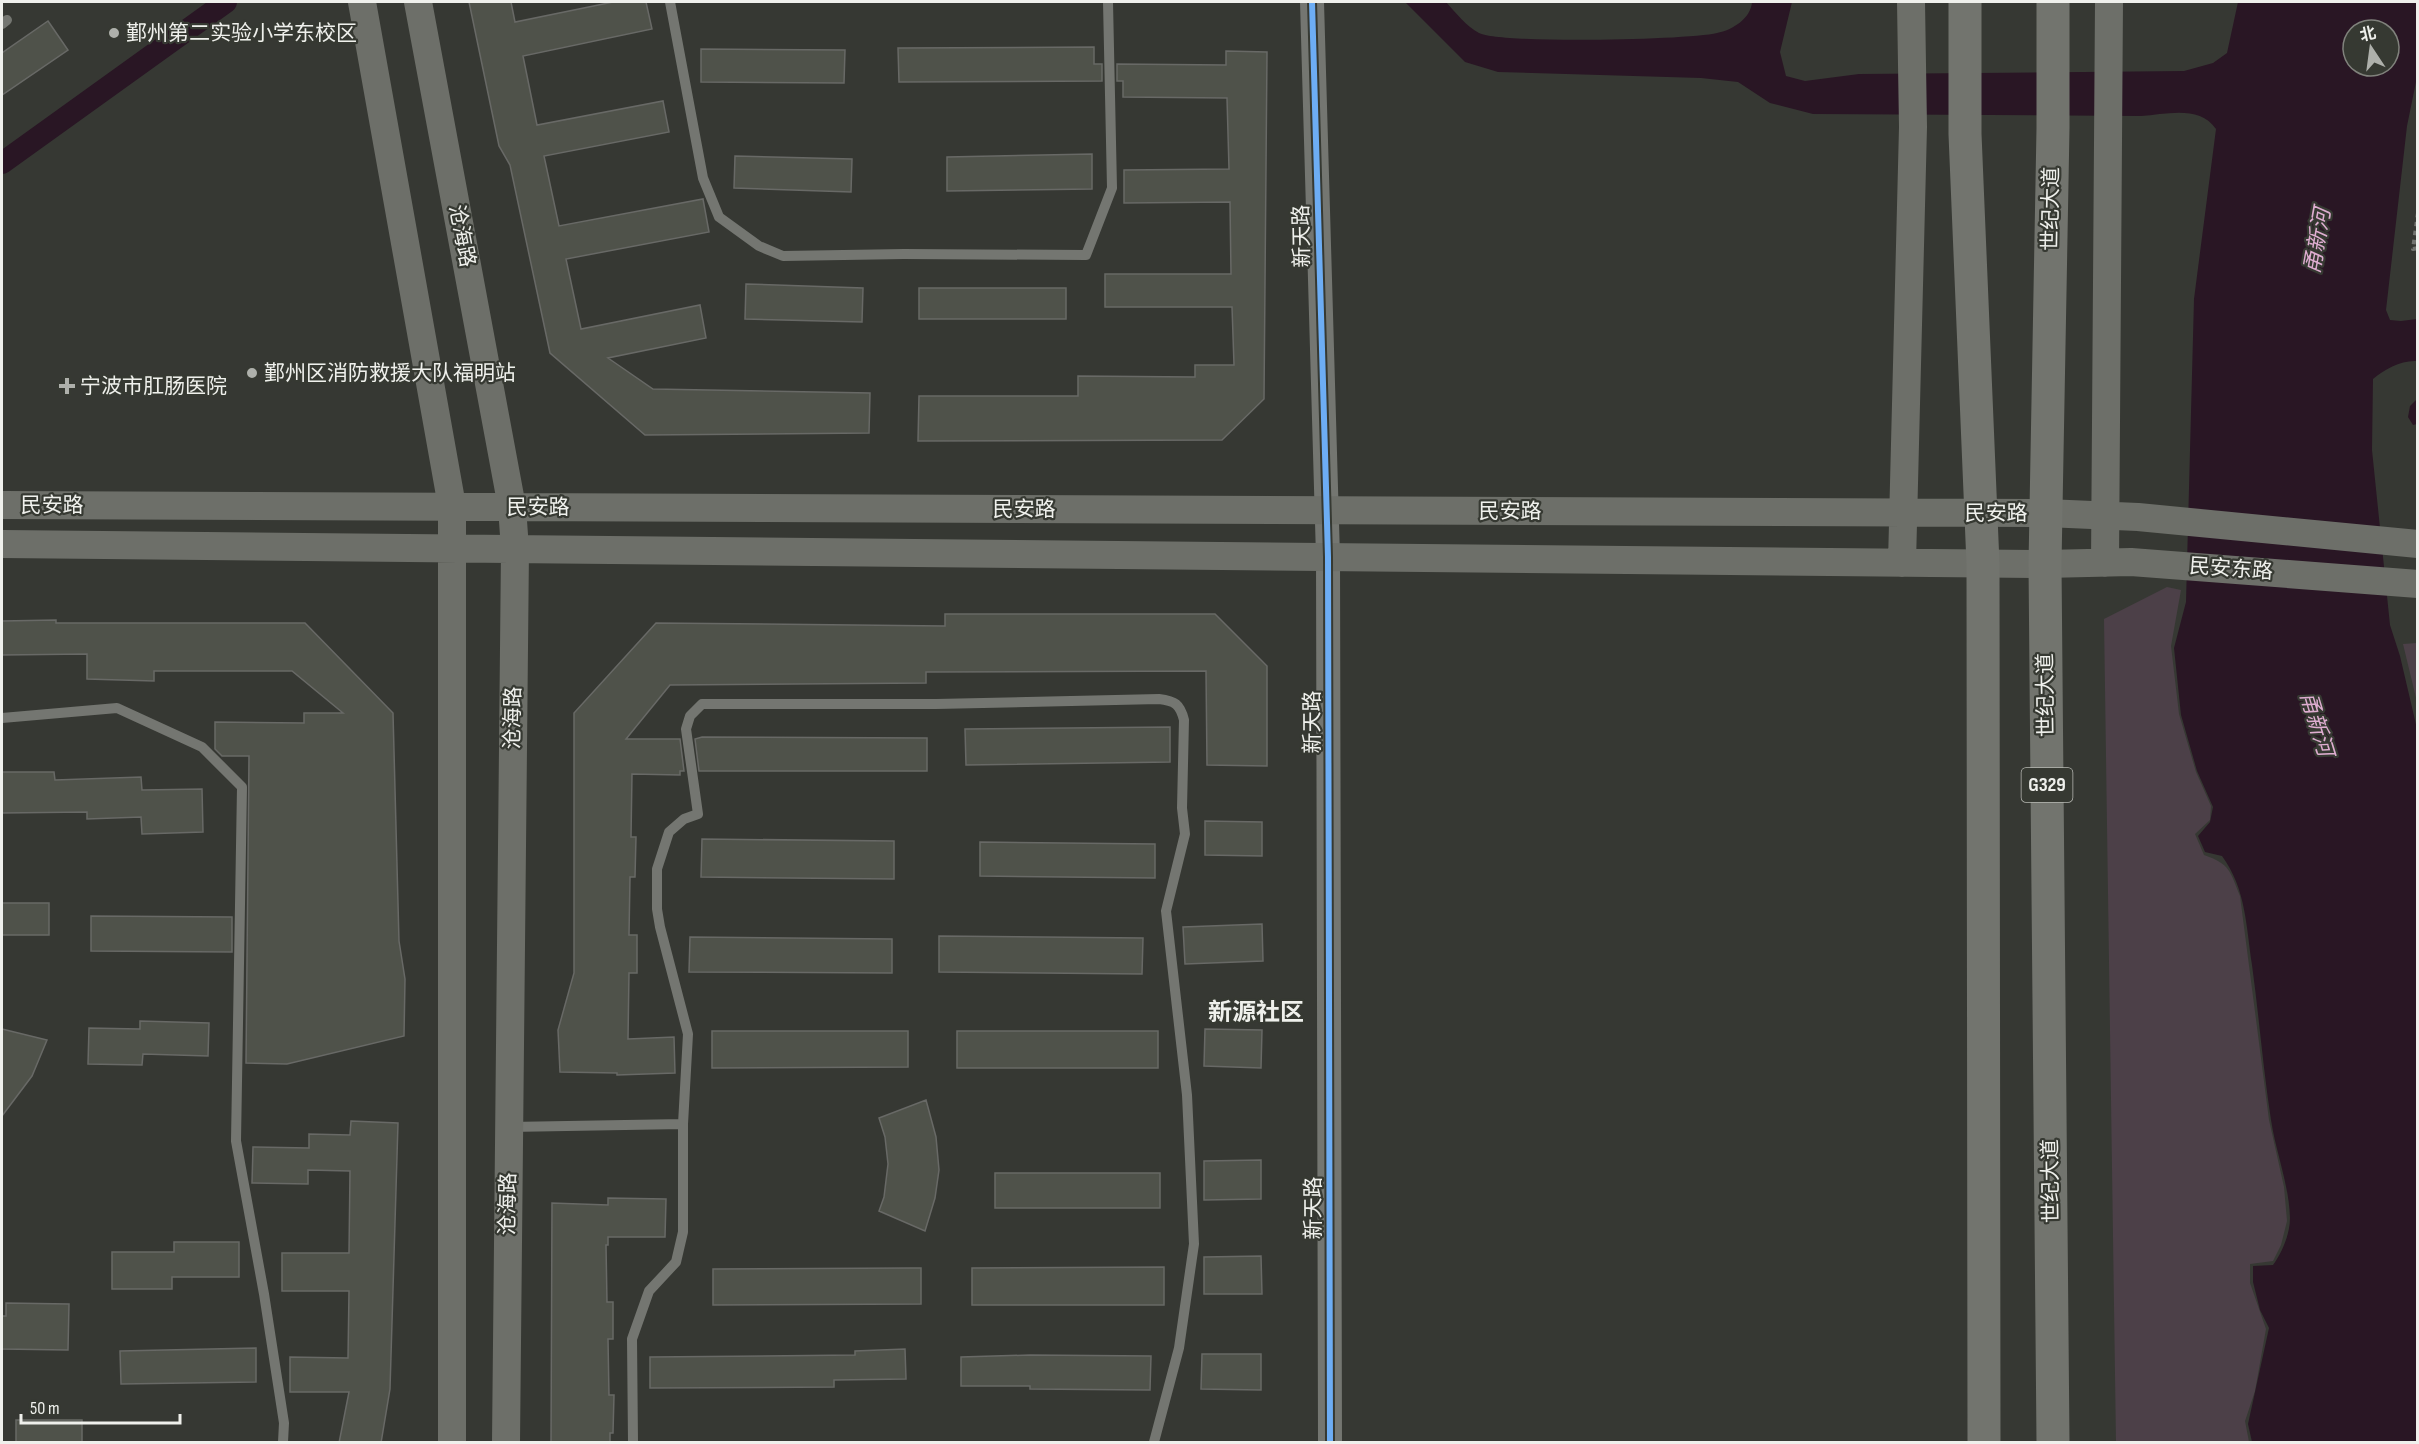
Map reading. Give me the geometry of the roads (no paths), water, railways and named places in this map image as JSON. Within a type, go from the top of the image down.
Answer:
[{"type":"highway","points":[[1965,2],[1965,134],[1983,564],[1984,1443]]},
{"type":"highway","name":"世纪大道","points":[[2053,2],[2045,564],[2054,1443]]},
{"type":"main road","points":[[362,2],[452,506],[452,1443]]},
{"type":"main road","name":"沧海路","points":[[418,2],[512,507],[515,549],[506,1443]]},
{"type":"main road","points":[[1902,563],[1913,127],[1911,2]]},
{"type":"main road","points":[[2109,2],[2105,516],[2118,562]]},
{"type":"main road","name":"民安路","points":[[2,505],[2046,513]]},
{"type":"main road","name":"民安东路","points":[[2046,513],[2138,517],[2418,544]]},
{"type":"main road","name":"民安路","points":[[2,544],[2045,564]]},
{"type":"main road","name":"民安东路","points":[[2045,564],[2118,562],[2413,584]]},
{"type":"street","name":"新天路","points":[[1312,2],[1328,557],[1330,1443]]},
{"type":"lane","points":[[670,2],[703,178],[719,217],[759,246],[783,256],[1086,255],[1112,188],[1108,2]]},
{"type":"lane","points":[[633,1443],[632,1339],[649,1290],[676,1262],[683,1232],[683,1124],[688,1034],[660,927],[657,909],[657,869],[669,832],[684,819],[698,814],[686,729],[690,716],[702,704],[936,704],[1159,699],[1173,701],[1181,708],[1184,720],[1182,808],[1185,834],[1166,910],[1187,1095],[1194,1244],[1179,1348],[1154,1443]]},
{"type":"lane","points":[[2,718],[117,708],[202,747],[242,787],[236,1141],[283,1412],[282,1443]]},
{"type":"lane","points":[[509,1127],[683,1124]]},
{"type":"water","name":"甬新河","points":[[1405,2],[1446,2],[1461,19],[1479,33],[1494,36],[1521,39],[1595,40],[1671,38],[1717,33],[1729,29],[1745,18],[1752,2],[1792,2],[1780,52],[1786,76],[1805,81],[1859,74],[2184,71],[2213,63],[2227,53],[2238,2],[2417,2],[2417,77],[2407,126],[2386,310],[2390,320],[2417,319],[2417,361],[2394,366],[2373,379],[2372,450],[2390,625],[2400,656],[2418,733],[2417,1442],[2252,1442],[2248,1424],[2269,1328],[2260,1310],[2253,1282],[2253,1266],[2273,1265],[2276,1260],[2289,1230],[2289,1205],[2271,1120],[2244,908],[2236,881],[2222,856],[2205,852],[2198,836],[2210,822],[2213,807],[2197,771],[2181,715],[2174,648],[2186,602],[2194,299],[2216,129],[2209,121],[2201,117],[2182,113],[2141,116],[1813,114],[1770,103],[1738,82],[1701,78],[1498,72],[1465,62]]},
{"type":"water","points":[[2417,399],[2417,424],[2413,425],[2408,417],[2410,406]]},
{"type":"waterway","points":[[2,163],[226,2]]},
{"type":"place","name":"鄞州第二实验小学东校区","points":[[114,33]]},
{"type":"place","name":"鄞州区消防救援大队福明站","points":[[252,373]]},
{"type":"place","name":"宁波市肛肠医院","points":[[67,386]]},
{"type":"district","name":"新源社区","points":[[1256,1012]]}]
